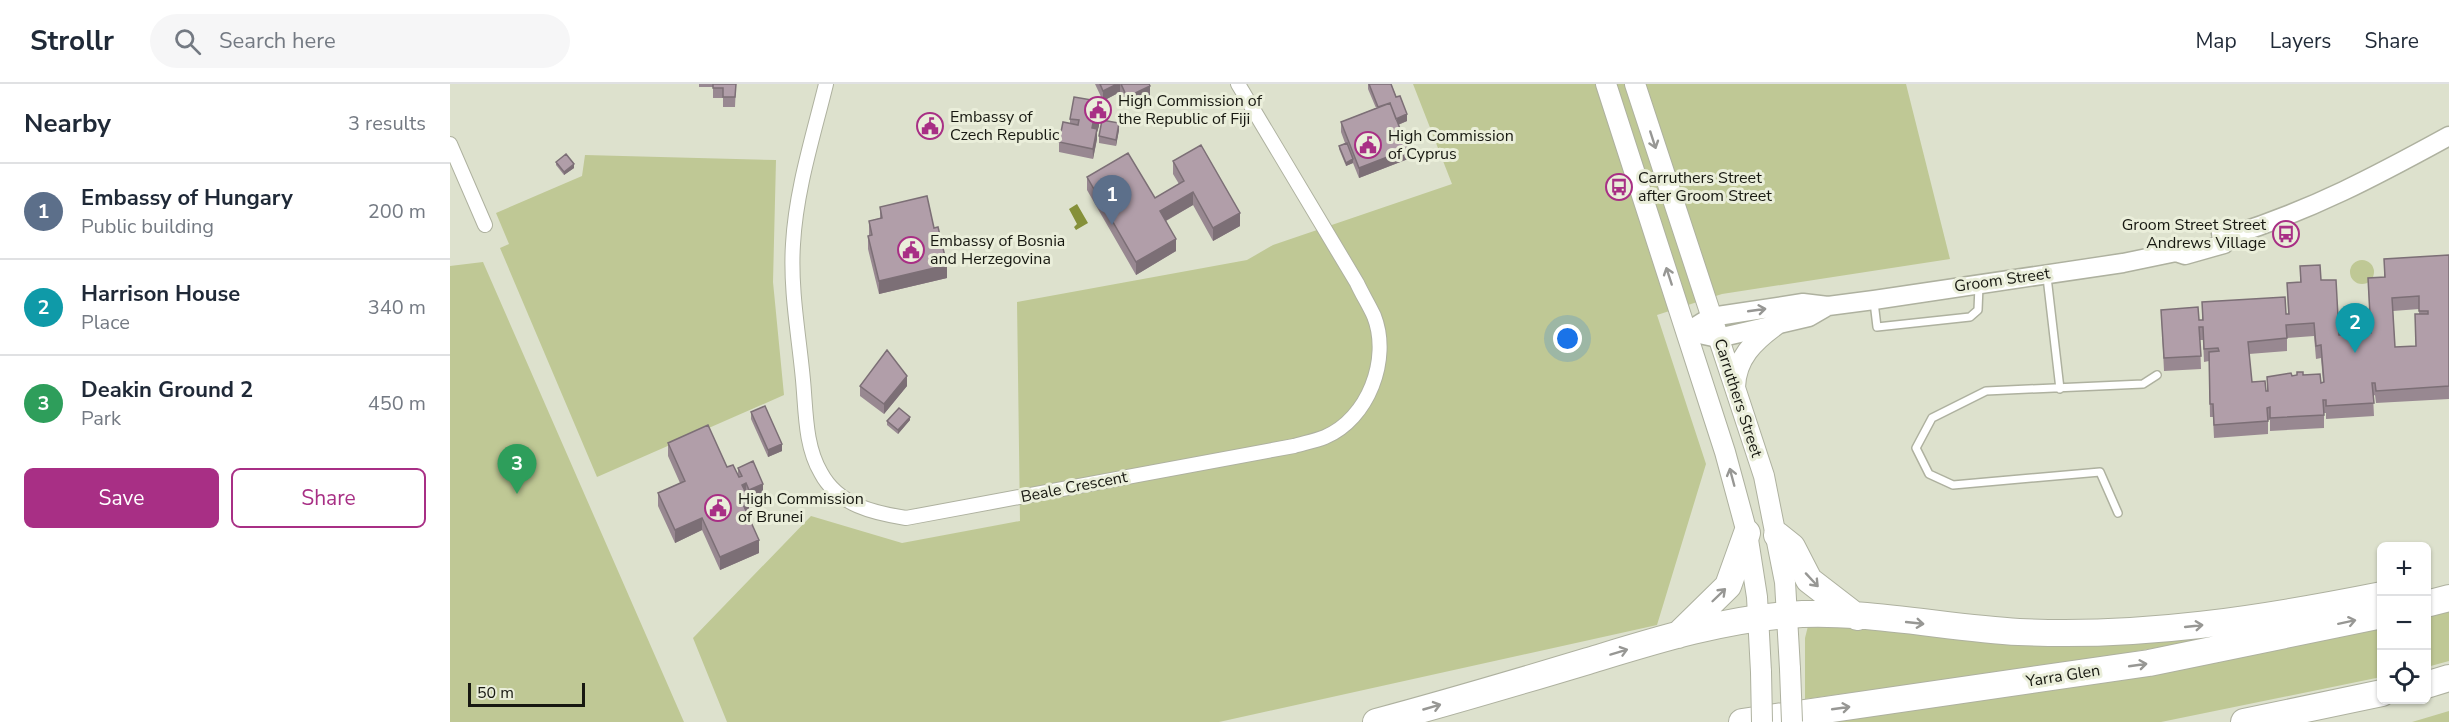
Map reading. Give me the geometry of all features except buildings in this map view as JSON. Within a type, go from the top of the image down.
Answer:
[{"type":"highway","points":[[1677,635],[1728,586],[1747,533]]},
{"type":"highway","points":[[1777,535],[1792,546],[1809,580],[1857,617]]},
{"type":"highway","points":[[2431,585],[2449,582]]},
{"type":"highway","points":[[1376,722],[1498,689],[1677,635],[1758,618],[1787,615],[1857,617],[2019,632],[2092,633],[2164,630],[2235,621],[2377,596]]},
{"type":"highway","points":[[2431,603],[2449,598]]},
{"type":"highway","name":"Yarra Glen","points":[[1742,722],[2149,663],[2377,616]]},
{"type":"highway","points":[[2431,683],[2449,678]]},
{"type":"highway","points":[[2244,722],[2377,694]]},
{"type":"highway","points":[[2311,722],[2377,701]]},
{"type":"main road","name":"Carruthers Street","points":[[1606,84],[1725,452],[1747,533],[1757,597],[1762,722]]},
{"type":"main road","name":"Carruthers Street","points":[[1635,84],[1764,476],[1785,582],[1792,722]]},
{"type":"main road","points":[[1735,388],[1735,371],[1742,359],[1761,336],[1776,325]]},
{"type":"street","name":"Beale Crescent","points":[[826,84],[798,199],[793,245],[795,304],[809,446],[821,475],[844,499],[876,513],[906,518],[1294,446],[1326,437],[1348,421],[1365,400],[1378,370],[1379,341],[1374,317],[1357,283],[1238,84]]},
{"type":"street","name":"Groom Street","points":[[1687,332],[1711,317],[1803,303],[1828,306],[1874,300],[2123,263],[2176,252],[2185,255],[2224,244],[2232,235],[2307,209],[2376,176],[2449,136]]},
{"type":"street","points":[[450,144],[485,225]]},
{"type":"street","name":"Groom Street","points":[[1687,332],[1718,338],[1809,317],[1828,306]]},
{"type":"lane","points":[[2047,274],[2061,389]]},
{"type":"lane","points":[[1874,300],[1877,327],[1970,317],[1978,310],[1979,283]]},
{"type":"lane","points":[[2118,513],[2100,472],[1953,485],[1929,474],[1916,448],[1932,418],[1986,391],[2143,384],[2157,375]]},
{"type":"shaded area","points":[[1413,84],[1906,84],[1950,259],[1722,294],[1657,315],[1706,464],[1657,625],[1219,722],[727,722],[693,638],[811,516],[902,543],[1020,521],[1017,302],[1247,260],[1273,245],[1452,184]]},
{"type":"shaded area","points":[[585,155],[776,160],[773,282],[784,395],[597,477],[500,248],[509,244],[496,213],[582,176]]},
{"type":"shaded area","points":[[1077,204],[1088,223],[1076,230],[1074,227],[1077,224],[1069,209]]},
{"type":"shaded area","points":[[2362,260],[2370,264],[2374,272],[2370,280],[2362,284],[2354,280],[2350,272],[2354,264]]},
{"type":"shaded area","points":[[483,262],[684,722],[450,722],[450,266]]},
{"type":"shaded area","points":[[2449,611],[2449,661],[2431,666],[2431,650],[2431,616]]},
{"type":"shaded area","points":[[1808,626],[2216,633],[2217,637],[2069,663],[1805,699],[1805,638]]},
{"type":"shaded area","points":[[2377,628],[2377,678],[2161,722],[1825,722],[2191,667]]},
{"type":"shaded area","points":[[2449,711],[2449,722],[2412,722]]},
{"type":"place","name":"High Commission of the Republic of Fiji","points":[[1098,110]]},
{"type":"place","name":"Embassy of Czech Republic","points":[[930,126]]},
{"type":"place","name":"High Commission of Cyprus","points":[[1368,145]]},
{"type":"place","name":"Carruthers Street after Groom Street","points":[[1619,187]]},
{"type":"place","name":"Embassy of Hungary","points":[[1112,225]]},
{"type":"place","name":"Groom Street Street Andrews Village","points":[[2286,234]]},
{"type":"place","name":"Embassy of Bosnia and Herzegovina","points":[[911,250]]},
{"type":"place","name":"Harrison House","points":[[2355,353]]},
{"type":"place","name":"Deakin Ground 2","points":[[517,494]]},
{"type":"place","name":"High Commission of Brunei","points":[[718,508]]}]
